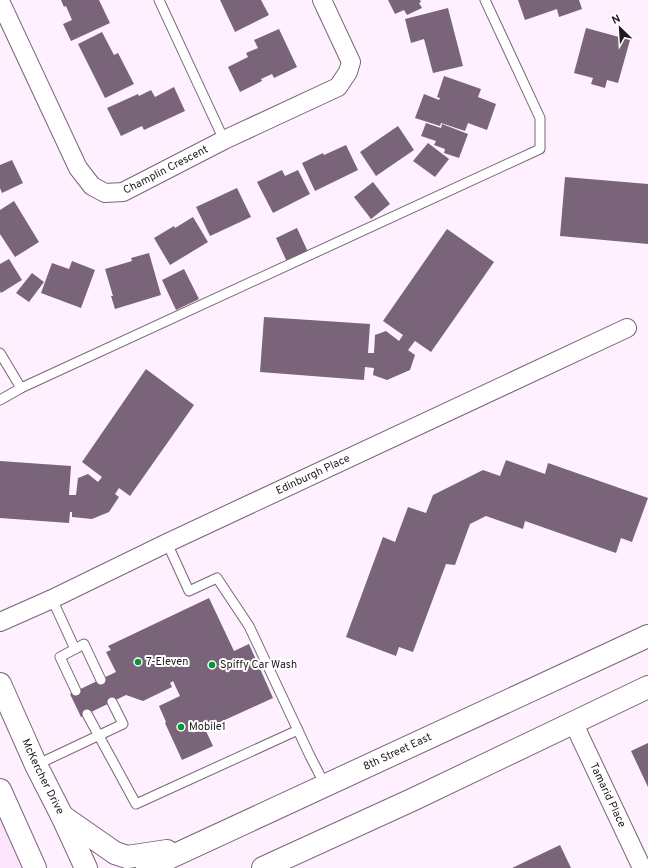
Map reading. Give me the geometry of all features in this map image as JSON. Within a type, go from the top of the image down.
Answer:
[{"type":"main road","name":"8th Street East","points":[[147,868],[648,636]]},
{"type":"main road","name":"McKercher Drive","points":[[0,684],[36,765],[86,868]]},
{"type":"main road","points":[[262,868],[414,799],[648,687]]},
{"type":"main road","points":[[0,790],[35,868]]},
{"type":"main road","points":[[62,816],[115,853],[127,857],[188,849]]},
{"type":"main road","points":[[23,868],[26,847]]},
{"type":"street","name":"Champlin Crescent","points":[[0,1],[78,168],[92,186],[105,193],[123,192],[224,140],[338,87],[348,72],[351,62],[322,0]]},
{"type":"street","name":"Edinburgh Place","points":[[0,622],[52,599],[167,543],[628,328]]},
{"type":"street","name":"Tamarid Place","points":[[573,722],[642,868]]},
{"type":"lane","points":[[159,0],[224,140]]},
{"type":"lane","points":[[0,400],[21,388],[540,149],[540,118],[485,0]]},
{"type":"lane","points":[[1,357],[21,388]]},
{"type":"lane","points":[[167,543],[189,591],[217,578],[249,626],[325,785]]},
{"type":"lane","points":[[52,599],[75,649]]},
{"type":"lane","points":[[76,691],[60,657],[84,644],[101,680]]},
{"type":"lane","points":[[36,765],[123,724],[112,702]]},
{"type":"lane","points":[[87,714],[136,804],[298,730]]},
{"type":"shaded area","points":[[0,790],[26,847],[23,868],[0,868]]},
{"type":"building","points":[[61,0],[99,0],[110,23],[71,41],[63,24],[72,20],[66,6],[64,7]]},
{"type":"building","points":[[220,0],[261,0],[269,15],[235,32]]},
{"type":"building","points":[[388,0],[420,0],[421,2],[419,3],[422,8],[407,15],[404,10],[395,14]]},
{"type":"building","points":[[518,0],[579,0],[582,9],[559,17],[557,9],[525,20]]},
{"type":"building","points":[[448,8],[463,66],[433,73],[424,39],[411,43],[405,19]]},
{"type":"building","points":[[586,28],[630,40],[618,83],[607,80],[605,88],[591,84],[593,78],[574,73]]},
{"type":"building","points":[[279,29],[297,67],[274,78],[272,74],[240,92],[228,67],[248,57],[246,53],[258,48],[254,40]]},
{"type":"building","points":[[102,32],[114,55],[118,53],[134,84],[105,98],[78,44]]},
{"type":"building","points":[[444,76],[481,89],[478,97],[496,104],[487,130],[468,123],[465,131],[441,123],[440,126],[415,118],[424,94],[439,100],[440,98],[437,97]]},
{"type":"building","points":[[174,87],[185,111],[144,130],[142,126],[121,136],[107,108],[138,94],[139,96],[151,90],[155,97]]},
{"type":"building","points":[[426,123],[441,128],[442,124],[468,134],[459,158],[444,153],[445,149],[434,145],[436,141],[421,136]]},
{"type":"building","points":[[398,126],[414,150],[376,176],[360,152]]},
{"type":"building","points":[[428,143],[449,159],[435,177],[413,161]]},
{"type":"building","points":[[346,145],[358,170],[315,191],[302,163],[323,153],[324,155]]},
{"type":"building","points":[[12,160],[23,183],[2,193],[0,188],[0,165]]},
{"type":"building","points":[[282,170],[285,176],[298,170],[310,194],[273,213],[257,182]]},
{"type":"building","points":[[565,177],[648,184],[648,244],[560,236]]},
{"type":"building","points":[[373,182],[390,204],[371,219],[354,197]]},
{"type":"building","points":[[237,188],[251,217],[210,236],[196,207]]},
{"type":"building","points":[[14,201],[39,242],[15,257],[0,234],[0,210]]},
{"type":"building","points":[[193,217],[208,242],[170,265],[154,238]]},
{"type":"building","points":[[297,228],[308,252],[287,262],[276,238]]},
{"type":"building","points":[[447,229],[494,262],[431,352],[415,341],[408,350],[415,355],[410,370],[387,380],[373,375],[374,368],[365,367],[364,380],[260,372],[264,317],[370,324],[368,353],[374,353],[375,335],[386,331],[399,341],[403,335],[383,321]]},
{"type":"building","points":[[149,253],[161,295],[115,309],[111,296],[113,296],[105,269],[132,261],[131,258]]},
{"type":"building","points":[[9,259],[22,280],[1,293],[0,264]]},
{"type":"building","points":[[72,261],[95,270],[81,308],[41,293],[52,263],[69,269]]},
{"type":"building","points":[[184,269],[199,299],[176,310],[162,280]]},
{"type":"building","points":[[32,273],[44,282],[29,302],[16,293]]},
{"type":"building","points":[[146,369],[194,405],[130,496],[119,488],[115,494],[119,497],[109,512],[92,519],[72,517],[72,512],[70,512],[69,523],[0,518],[0,461],[71,466],[69,495],[76,495],[78,478],[88,474],[98,482],[102,477],[82,462]]},
{"type":"building","points":[[506,460],[545,474],[548,463],[648,498],[632,542],[621,538],[616,553],[525,521],[523,529],[486,516],[470,524],[455,565],[446,564],[413,652],[399,647],[396,656],[346,637],[383,537],[395,542],[408,507],[426,513],[433,495],[483,470],[500,476]]},
{"type":"building","points":[[209,598],[234,651],[249,644],[273,698],[205,729],[213,746],[182,760],[159,706],[180,696],[173,681],[170,683],[172,687],[143,701],[126,695],[81,717],[70,694],[116,672],[106,652],[111,650],[108,646]]},
{"type":"building","points":[[648,743],[648,787],[631,751]]},
{"type":"building","points":[[560,845],[571,868],[512,868]]},
{"type":"place","name":"7-Eleven","points":[[138,662]]},
{"type":"place","name":"Spiffy Car Wash","points":[[212,665]]},
{"type":"place","name":"Mobile1","points":[[181,727]]}]
